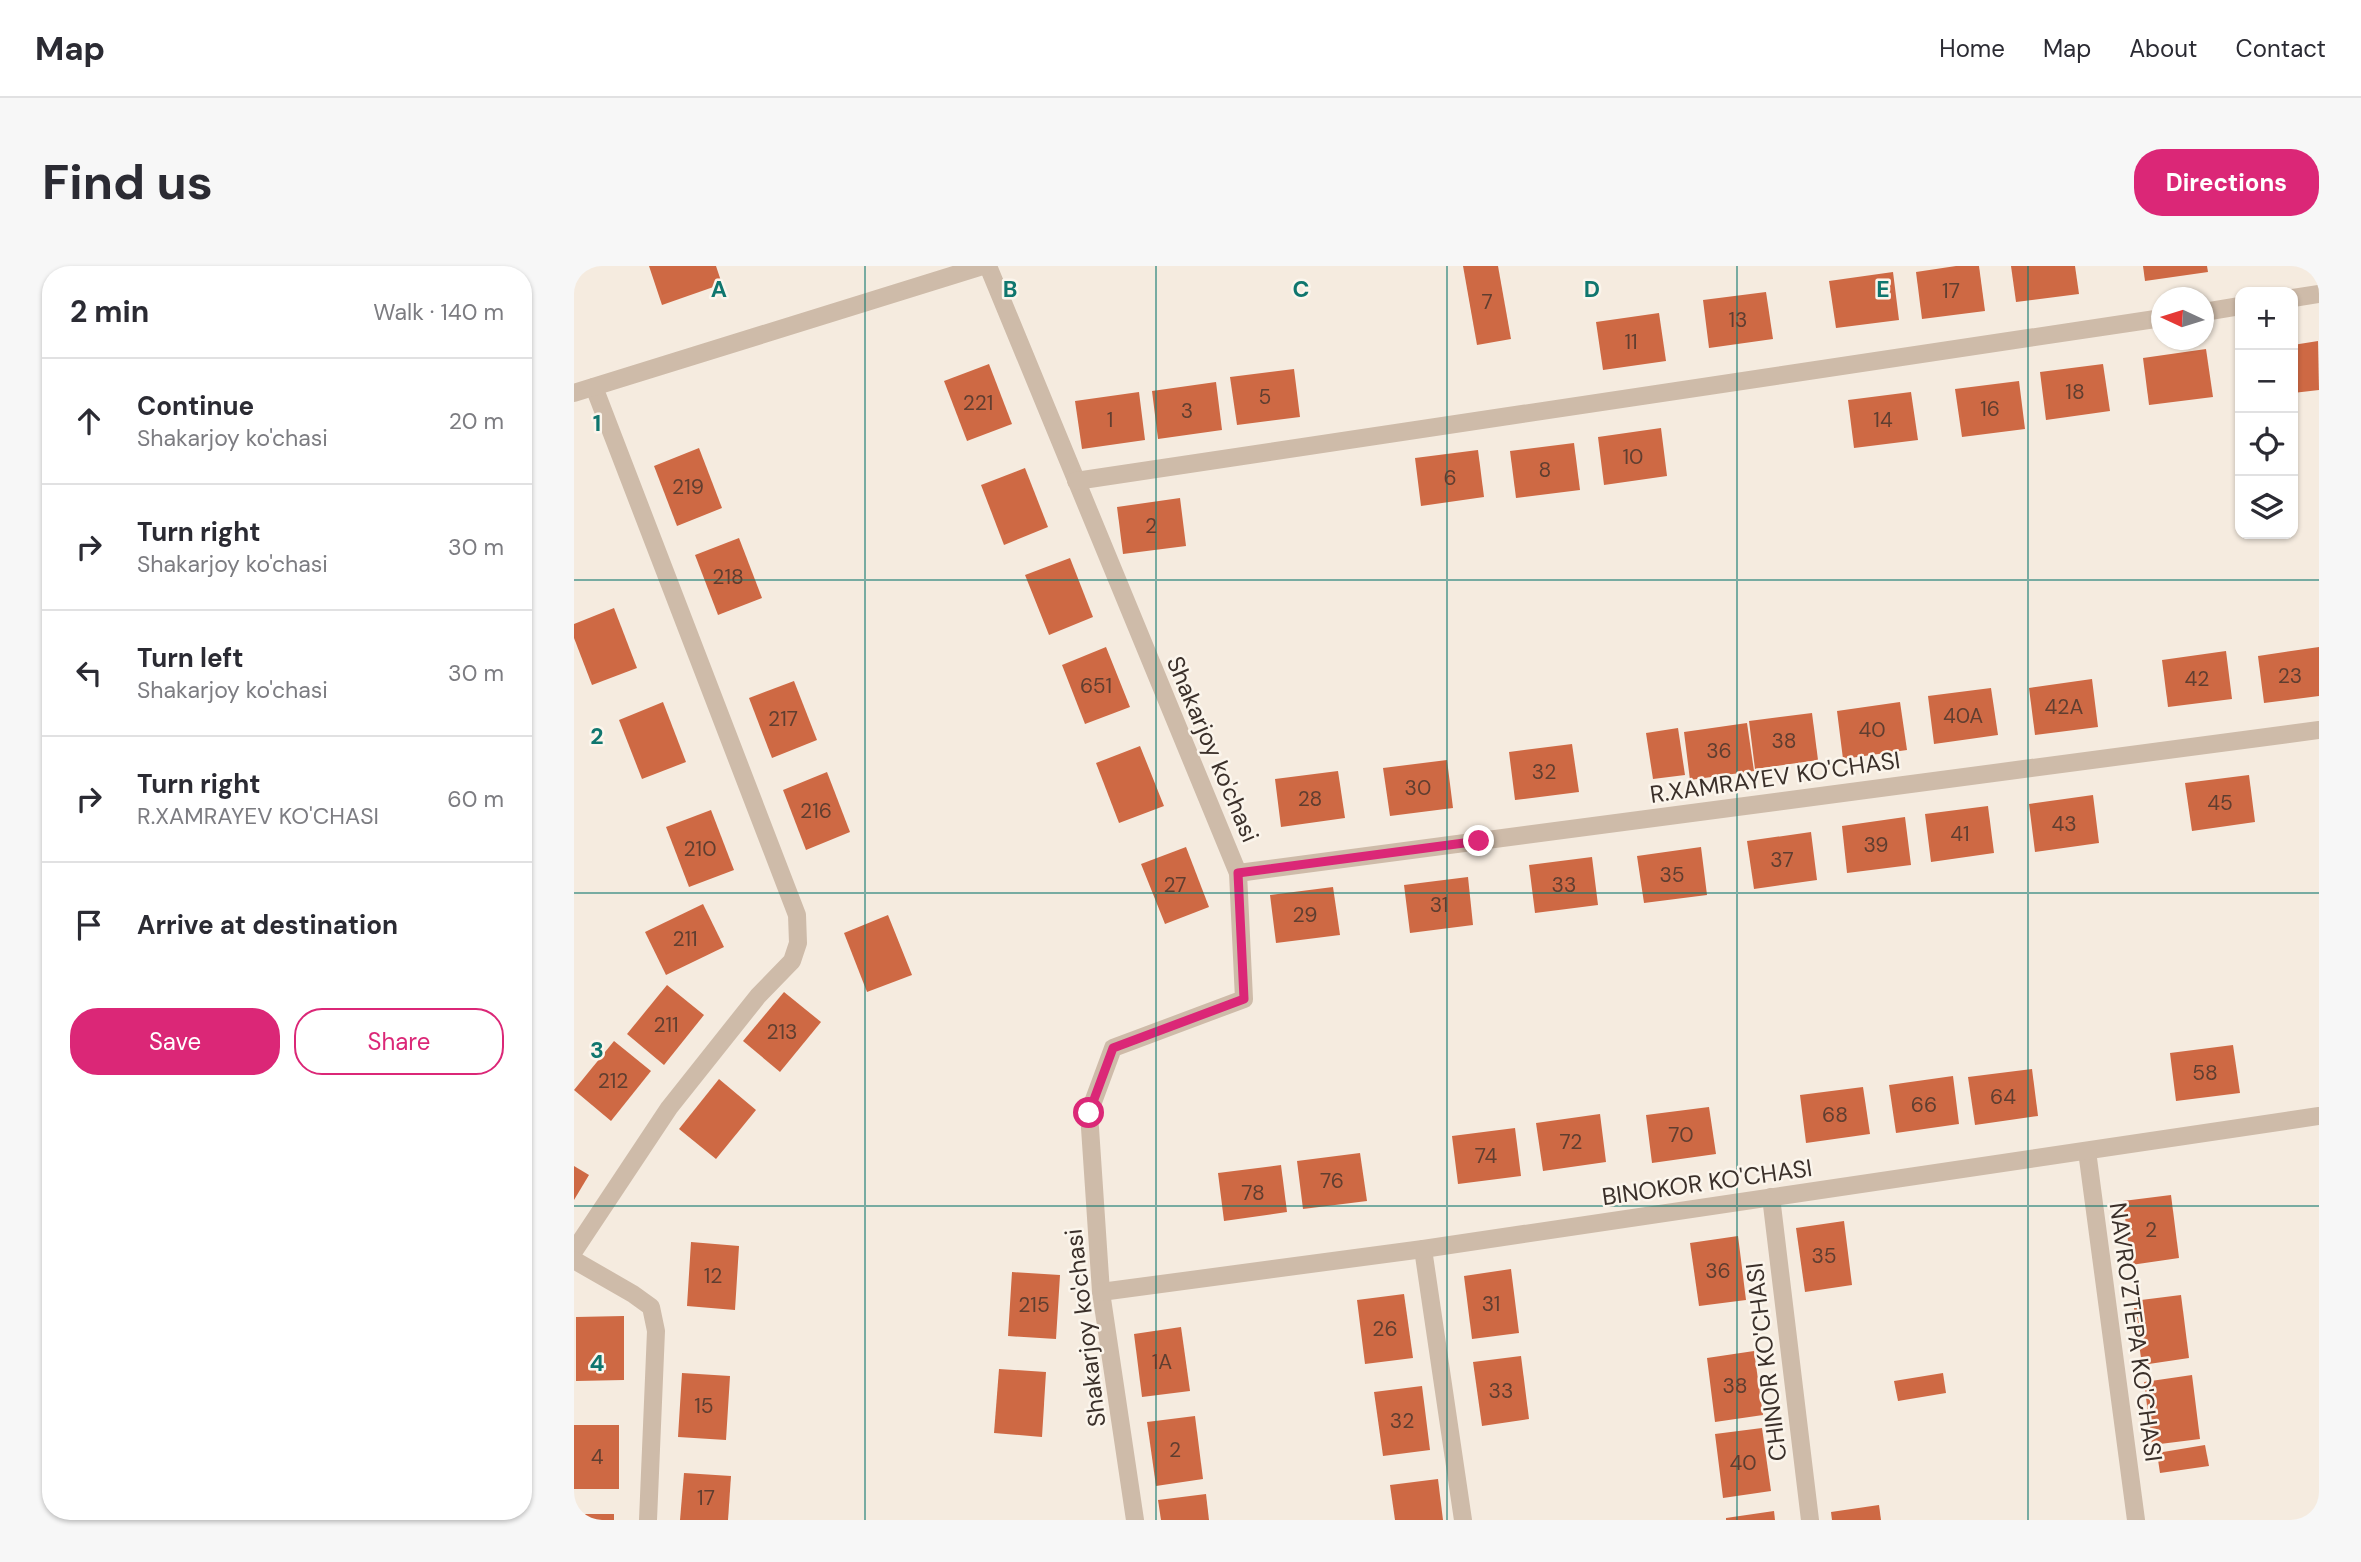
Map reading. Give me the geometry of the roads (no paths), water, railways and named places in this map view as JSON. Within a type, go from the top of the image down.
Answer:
[{"type":"street","points":[[574,393],[986,266]]},
{"type":"street","name":"Shakarjoy ko'chasi","points":[[986,266],[1238,873],[1244,999],[1113,1048],[1089,1113],[1101,1292],[1135,1520]]},
{"type":"street","points":[[2298,297],[2319,294]]},
{"type":"street","points":[[2214,310],[2235,307]]},
{"type":"street","points":[[1076,481],[2151,320]]},
{"type":"street","points":[[574,1251],[668,1108],[758,996],[792,961],[798,943],[797,915],[594,387]]},
{"type":"street","name":"R.XAMRAYEV KO'CHASI","points":[[1238,873],[2319,730]]},
{"type":"street","name":"BINOKOR KO'CHASI","points":[[1101,1292],[1423,1249],[2319,1116]]},
{"type":"street","name":"NAVRO'ZTEPA KO'CHASI","points":[[2087,1151],[2137,1520]]},
{"type":"street","name":"CHINOR KO'CHASI","points":[[1771,1197],[1810,1520]]},
{"type":"street","points":[[1423,1249],[1463,1520]]},
{"type":"street","points":[[574,1260],[651,1307],[656,1331],[648,1520]]}]
